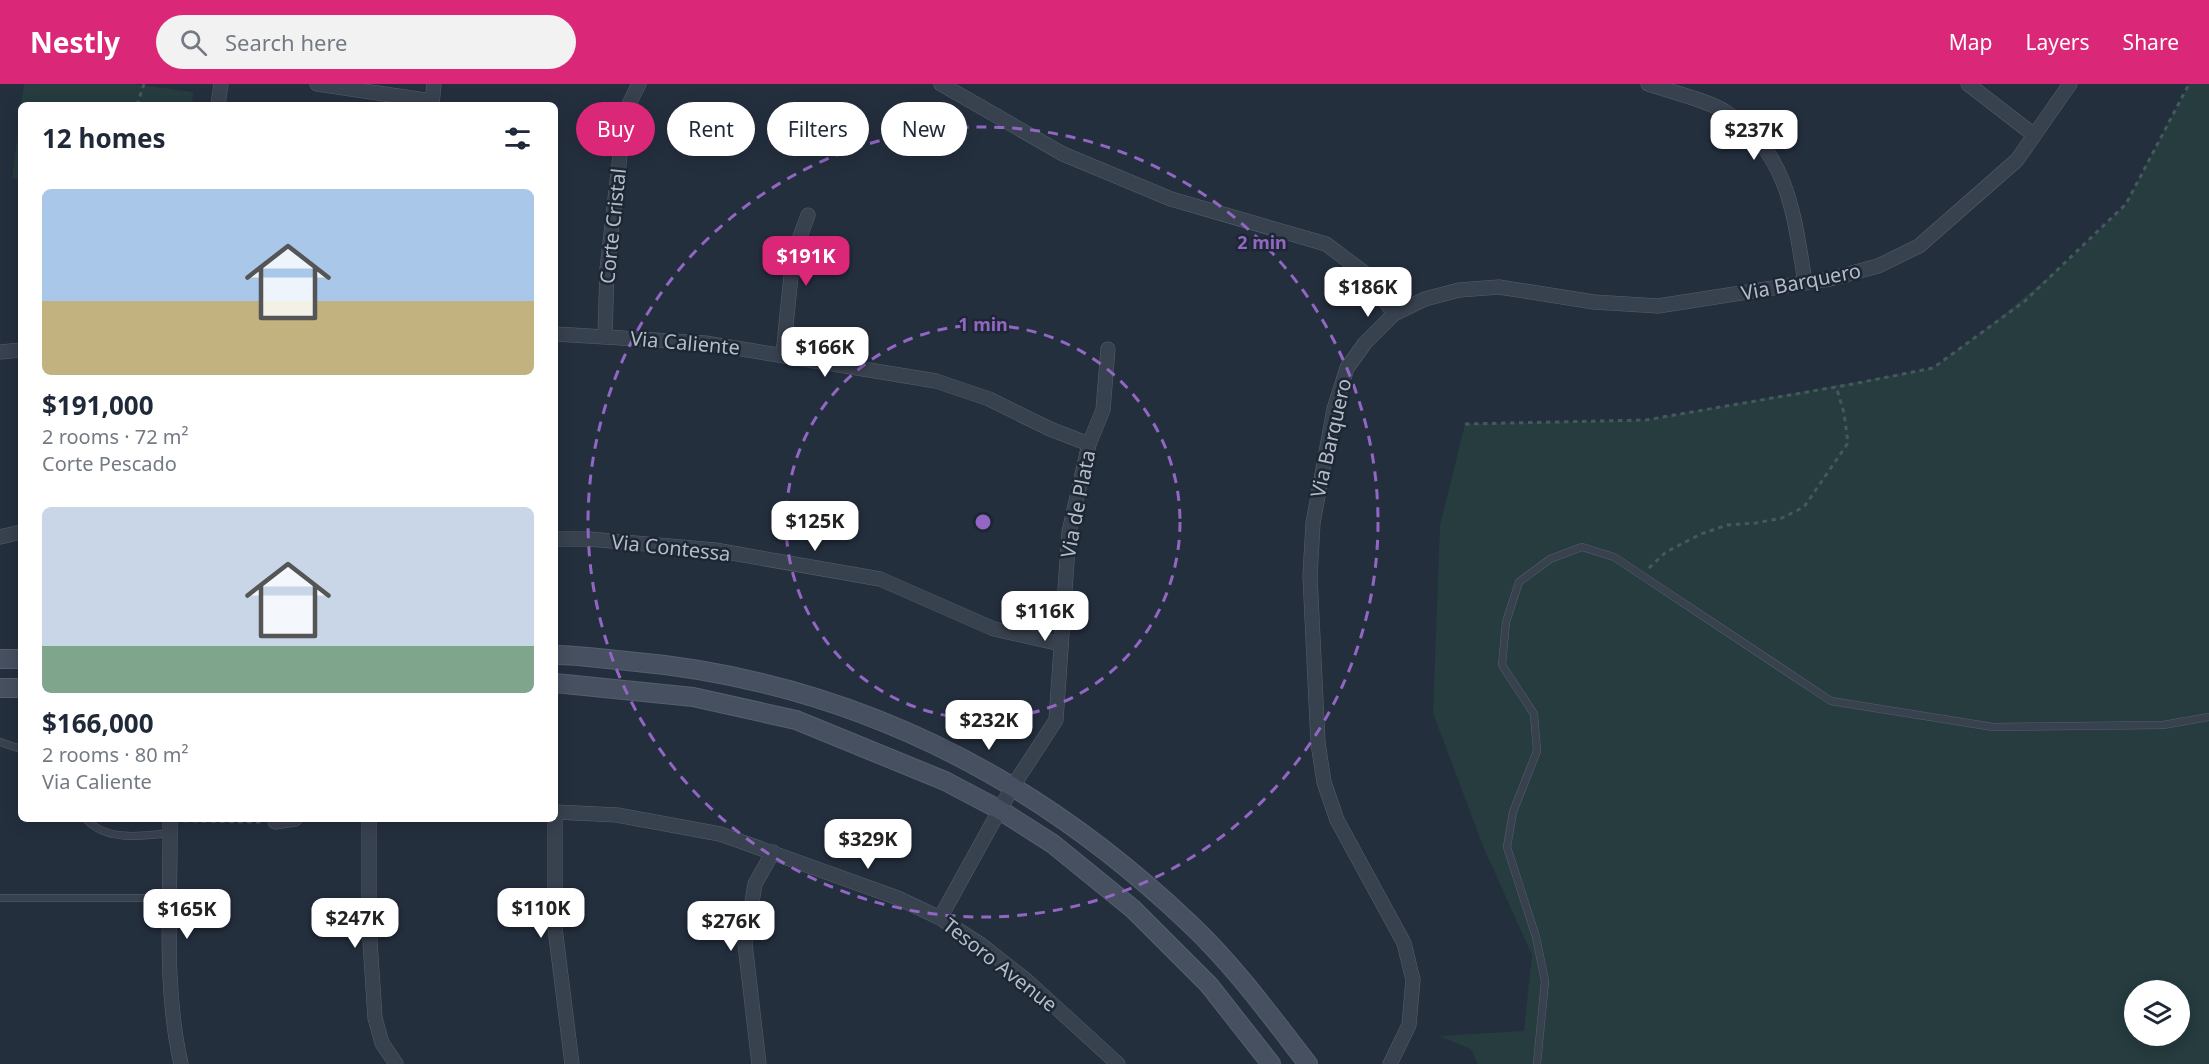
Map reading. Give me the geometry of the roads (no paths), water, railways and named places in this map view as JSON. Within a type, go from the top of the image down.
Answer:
[{"type":"main road","points":[[558,655],[677,665],[775,684],[862,713],[962,757],[1058,814],[1126,866],[1190,923],[1256,996],[1308,1064]]},
{"type":"main road","points":[[0,659],[18,659]]},
{"type":"main road","points":[[558,683],[693,697],[796,720],[945,781],[1000,810],[1053,844],[1133,909],[1209,985],[1271,1064]]},
{"type":"main road","points":[[0,688],[18,688]]},
{"type":"street","points":[[218,102],[221,84]]},
{"type":"street","points":[[316,84],[426,102]]},
{"type":"street","points":[[432,102],[434,84]]},
{"type":"street","name":"Corte Cristal","points":[[605,336],[607,269],[625,112],[639,84]]},
{"type":"street","points":[[941,84],[1063,154],[1172,199],[1326,244],[1366,274],[1394,314]]},
{"type":"street","points":[[1648,84],[1725,111],[1756,136],[1776,164],[1792,201],[1805,282]]},
{"type":"street","points":[[1968,84],[2034,135]]},
{"type":"street","name":"Via Barquero","points":[[1390,1064],[1409,1025],[1413,980],[1404,943],[1337,820],[1324,782],[1318,743],[1310,576],[1313,523],[1334,409],[1347,368],[1365,344],[1394,314],[1425,299],[1459,290],[1499,287],[1594,302],[1658,306],[1830,279],[1878,266],[1919,246],[2017,160],[2070,84]]},
{"type":"street","points":[[783,355],[793,256],[808,215]]},
{"type":"street","name":"Via Caliente","points":[[558,334],[705,343],[936,381],[989,399],[1050,429],[1089,444]]},
{"type":"street","points":[[0,352],[18,350]]},
{"type":"street","name":"Via de Plata","points":[[940,918],[1013,786],[1056,720],[1069,532],[1089,444],[1103,410],[1107,350]]},
{"type":"street","points":[[0,537],[18,533]]},
{"type":"street","name":"Via Contessa","points":[[558,539],[589,539],[715,550],[880,579],[994,629],[1061,644]]},
{"type":"street","name":"Tesoro Avenue","points":[[558,812],[617,815],[720,834],[898,898],[940,918],[980,944],[1026,980],[1118,1064]]},
{"type":"street","points":[[369,822],[369,926],[375,1018],[382,1043],[396,1064]]},
{"type":"street","points":[[555,822],[555,928],[572,1064]]},
{"type":"street","points":[[170,824],[171,992],[175,1036],[181,1064]]},
{"type":"street","points":[[759,1064],[746,944],[755,884],[773,852]]},
{"type":"lane","points":[[1537,1064],[1545,981],[1536,937],[1507,847],[1513,813],[1538,751],[1533,714],[1502,664],[1506,622],[1519,582],[1550,559],[1582,547],[1614,557],[1831,701],[1993,727],[2163,725],[2209,717]]},
{"type":"lane","points":[[0,742],[18,748]]},
{"type":"lane","points":[[89,822],[92,826],[133,837],[170,824]]},
{"type":"lane","points":[[0,898],[171,898]]}]
